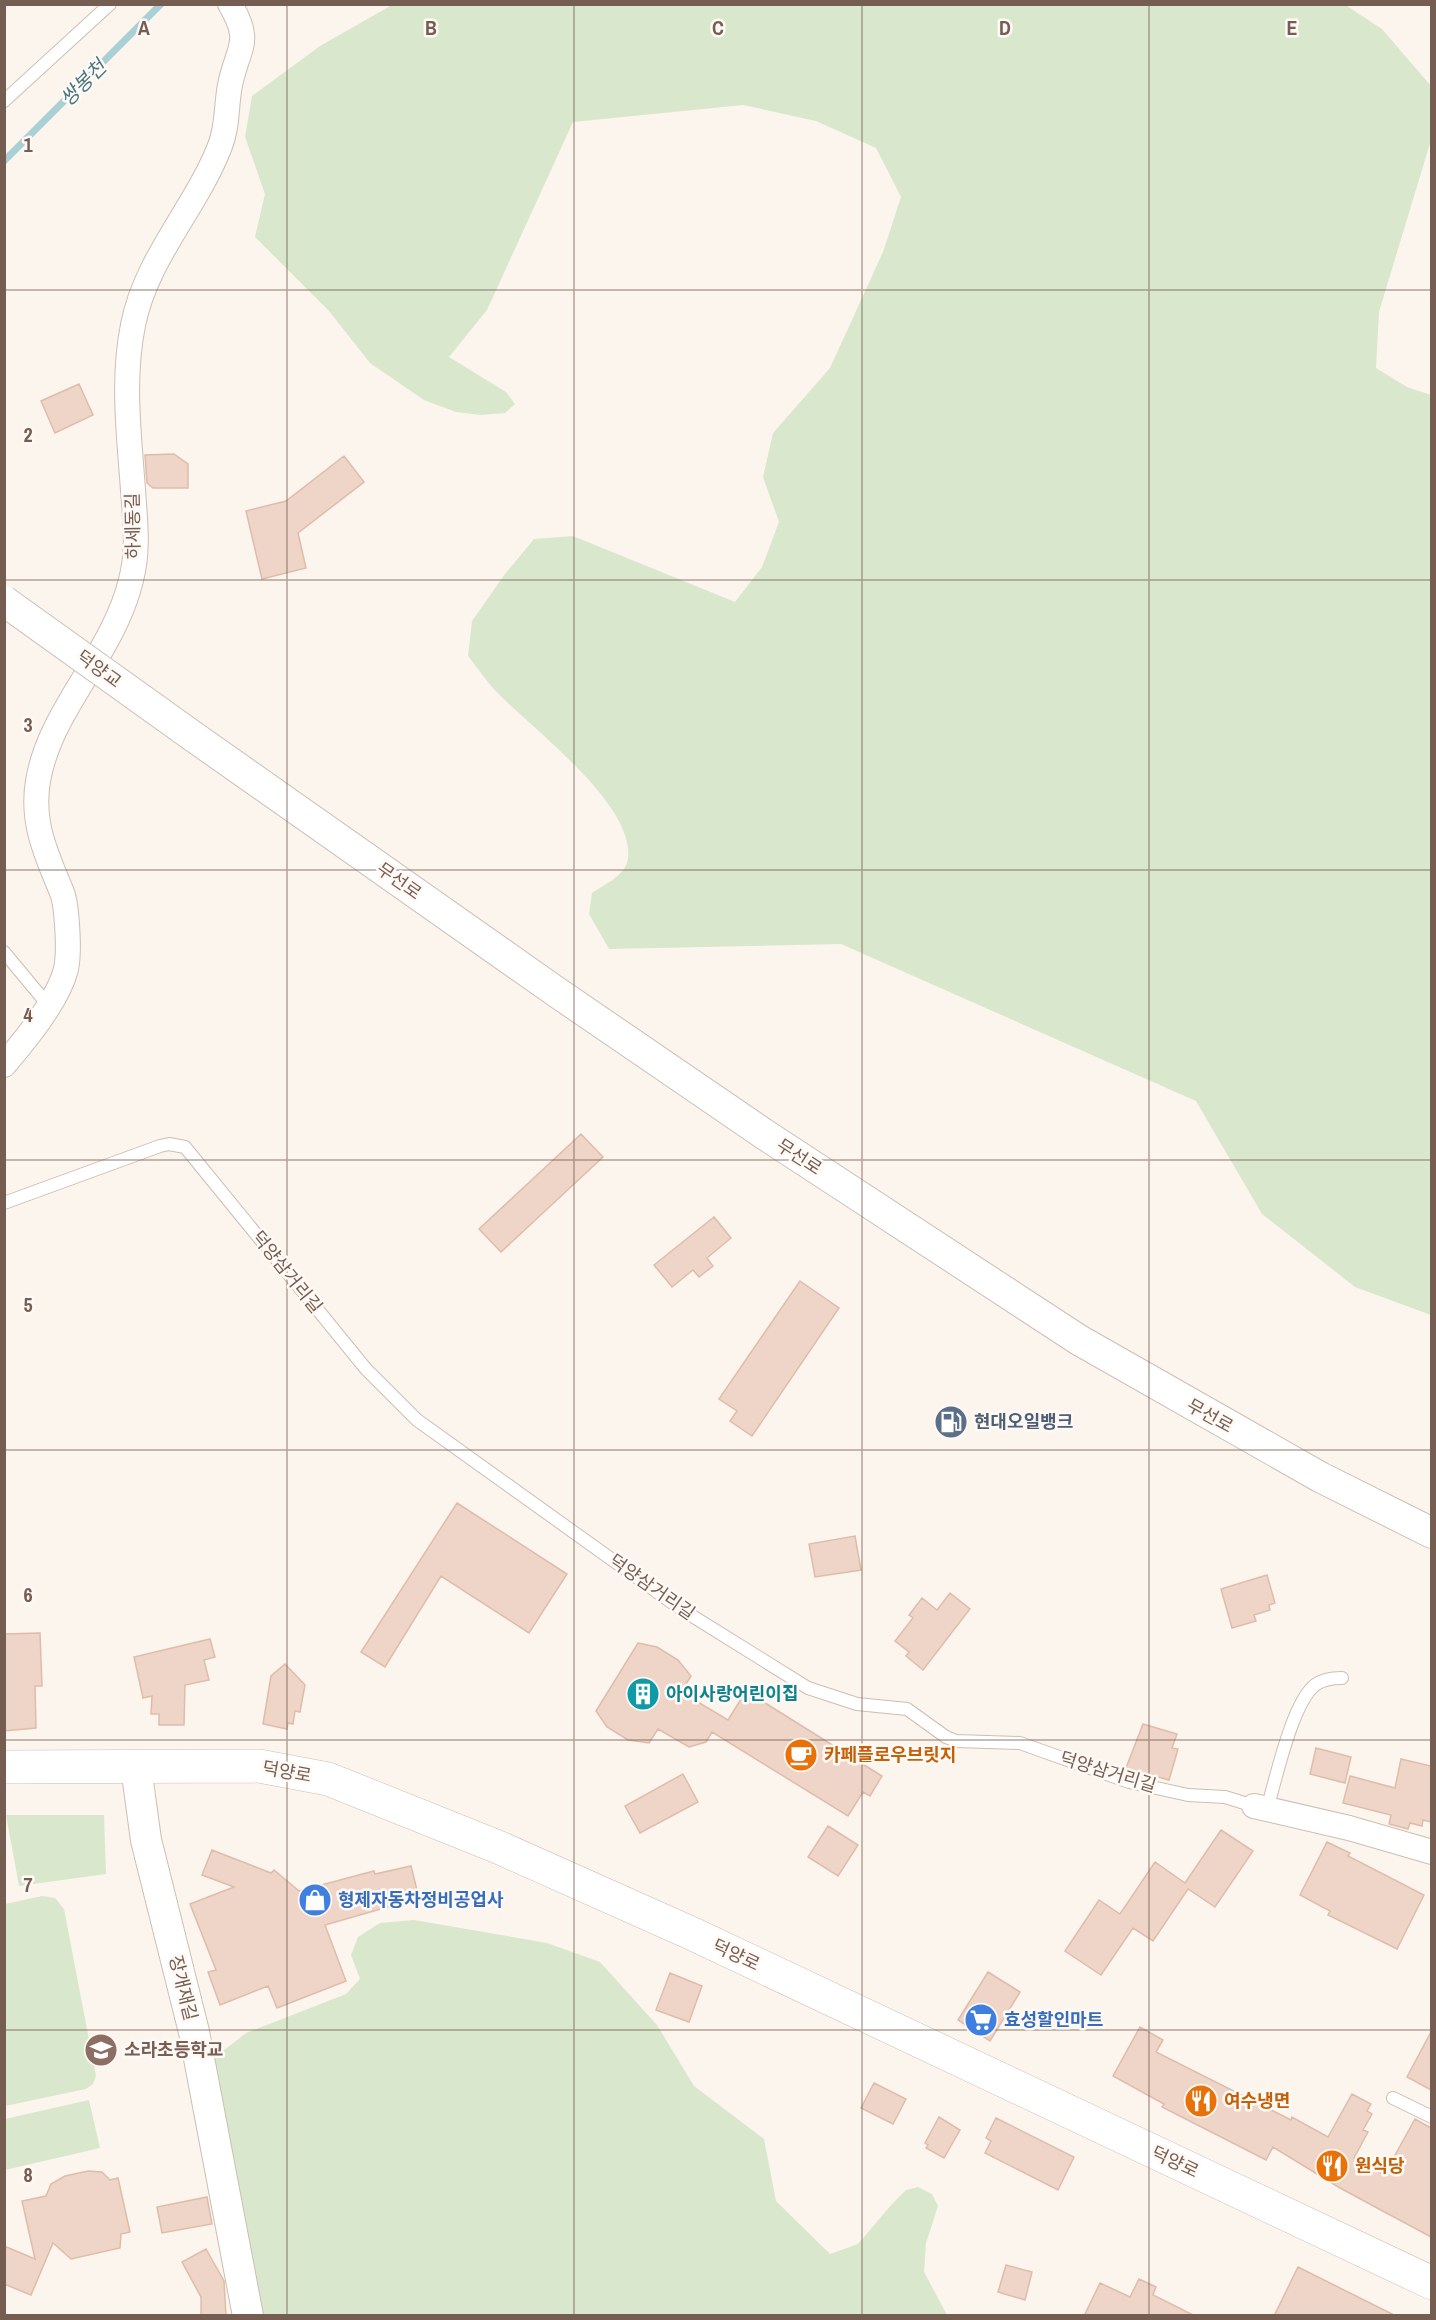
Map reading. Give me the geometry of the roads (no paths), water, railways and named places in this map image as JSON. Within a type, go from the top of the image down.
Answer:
[{"type":"main road","name":"덕양로","points":[[4,1767],[259,1766],[309,1775],[362,1791],[498,1847],[693,1934],[1431,2283]]},
{"type":"street","name":"하세동길","points":[[4,1065],[48,1005],[66,970],[68,933],[63,897],[40,838],[35,802],[38,780],[43,758],[60,721],[105,648],[121,614],[132,579],[136,536],[127,406],[126,363],[129,344],[139,300],[149,276],[212,164],[226,130],[230,88],[243,44],[244,31],[230,4]]},
{"type":"street","name":"덕양교","points":[[4,601],[194,737]]},
{"type":"street","name":"무선로","points":[[194,737],[546,985],[747,1122],[1079,1341],[1300,1466],[1431,1533]]},
{"type":"street","name":"장개재길","points":[[136,1767],[146,1840],[194,2032],[248,2316]]},
{"type":"street","name":"덕양삼거리길","points":[[1260,1807],[1349,1828],[1431,1852]]},
{"type":"lane","points":[[4,101],[110,4]]},
{"type":"lane","points":[[4,952],[48,1005]]},
{"type":"lane","name":"덕양삼거리길","points":[[4,1203],[160,1146],[169,1144],[185,1147],[366,1369],[408,1413],[450,1446],[681,1609],[808,1688],[857,1704],[907,1709],[940,1734],[956,1741],[1020,1743],[1129,1782],[1188,1795],[1226,1797],[1260,1807]]},
{"type":"lane","points":[[1260,1807],[1295,1718],[1307,1694],[1318,1683],[1342,1678]]},
{"type":"lane","points":[[1393,2098],[1431,2117]]},
{"type":"waterway","name":"쌍봉천","points":[[4,161],[161,4]]},
{"type":"place","name":"현대오일뱅크","points":[[951,1422]]},
{"type":"place","name":"아이사랑어린이집","points":[[643,1694]]},
{"type":"place","name":"카페플로우브릿지","points":[[801,1755]]},
{"type":"place","name":"형제자동차정비공업사","points":[[315,1900]]},
{"type":"place","name":"효성할인마트","points":[[981,2020]]},
{"type":"place","name":"소라초등학교","points":[[101,2050]]},
{"type":"place","name":"여수냉면","points":[[1201,2101]]},
{"type":"place","name":"원식당","points":[[1332,2166]]}]
